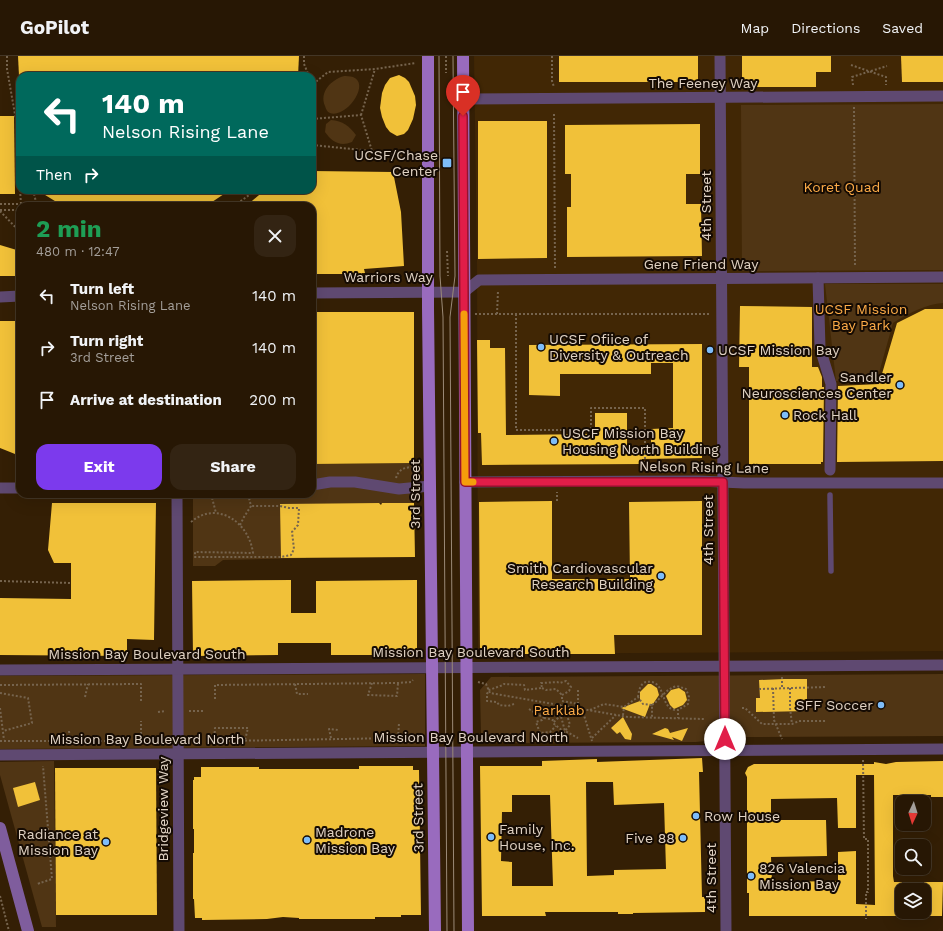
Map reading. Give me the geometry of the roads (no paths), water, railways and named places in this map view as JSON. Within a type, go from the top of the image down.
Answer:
[{"type":"main road","points":[[463,56],[468,931]]},
{"type":"main road","name":"3rd Street","points":[[423,59],[429,292],[431,668],[435,931]]},
{"type":"street","name":"4th Street","points":[[720,56],[726,931]]},
{"type":"street","name":"The Feeney Way","points":[[463,100],[943,96]]},
{"type":"street","name":"Gene Friend Way","points":[[464,292],[479,280],[943,277]]},
{"type":"street","points":[[818,278],[820,348],[831,384],[830,470]]},
{"type":"street","name":"Warriors Way","points":[[316,293],[464,292]]},
{"type":"street","points":[[0,297],[16,296]]},
{"type":"street","points":[[316,484],[330,482],[355,482],[409,489],[430,486]]},
{"type":"street","name":"Nelson Rising Lane","points":[[465,482],[943,483]]},
{"type":"street","points":[[0,488],[16,488]]},
{"type":"street","name":"Bridgeview Way","points":[[177,498],[179,931]]},
{"type":"street","name":"Mission Bay Boulevard South","points":[[0,670],[943,665]]},
{"type":"street","name":"Mission Bay Boulevard North","points":[[0,755],[943,749]]},
{"type":"street","points":[[0,828],[28,931]]},
{"type":"lane","points":[[830,495],[831,571]]},
{"type":"tram line","points":[[439,56],[440,276],[443,317],[447,931]]},
{"type":"tram line","points":[[453,56],[455,276],[450,317],[454,931]]},
{"type":"place","name":"UCSF/Chase Center","points":[[447,163]]},
{"type":"place","name":"UCSF Ofiice of Diversity & Outreach","points":[[541,347]]},
{"type":"place","name":"UCSF Mission Bay","points":[[710,350]]},
{"type":"place","name":"Sandler Neurosciences Center","points":[[900,385]]},
{"type":"place","name":"Rock Hall","points":[[785,415]]},
{"type":"place","name":"USCF Mission Bay Housing North Building","points":[[554,441]]},
{"type":"place","name":"Smith Cardiovascular Research Building","points":[[661,576]]},
{"type":"place","name":"SFF Soccer","points":[[881,705]]},
{"type":"place","name":"Row House","points":[[696,816]]},
{"type":"place","name":"Family House, Inc.","points":[[491,837]]},
{"type":"place","name":"Five 88","points":[[683,838]]},
{"type":"place","name":"Madrone Mission Bay","points":[[307,840]]},
{"type":"place","name":"Radiance at Mission Bay","points":[[106,842]]},
{"type":"place","name":"826 Valencia Mission Bay","points":[[751,876]]},
{"type":"park label","name":"Koret Quad","points":[[842,187]]},
{"type":"park label","name":"UCSF Mission Bay Park","points":[[861,318]]},
{"type":"park label","name":"Parklab","points":[[559,710]]}]
